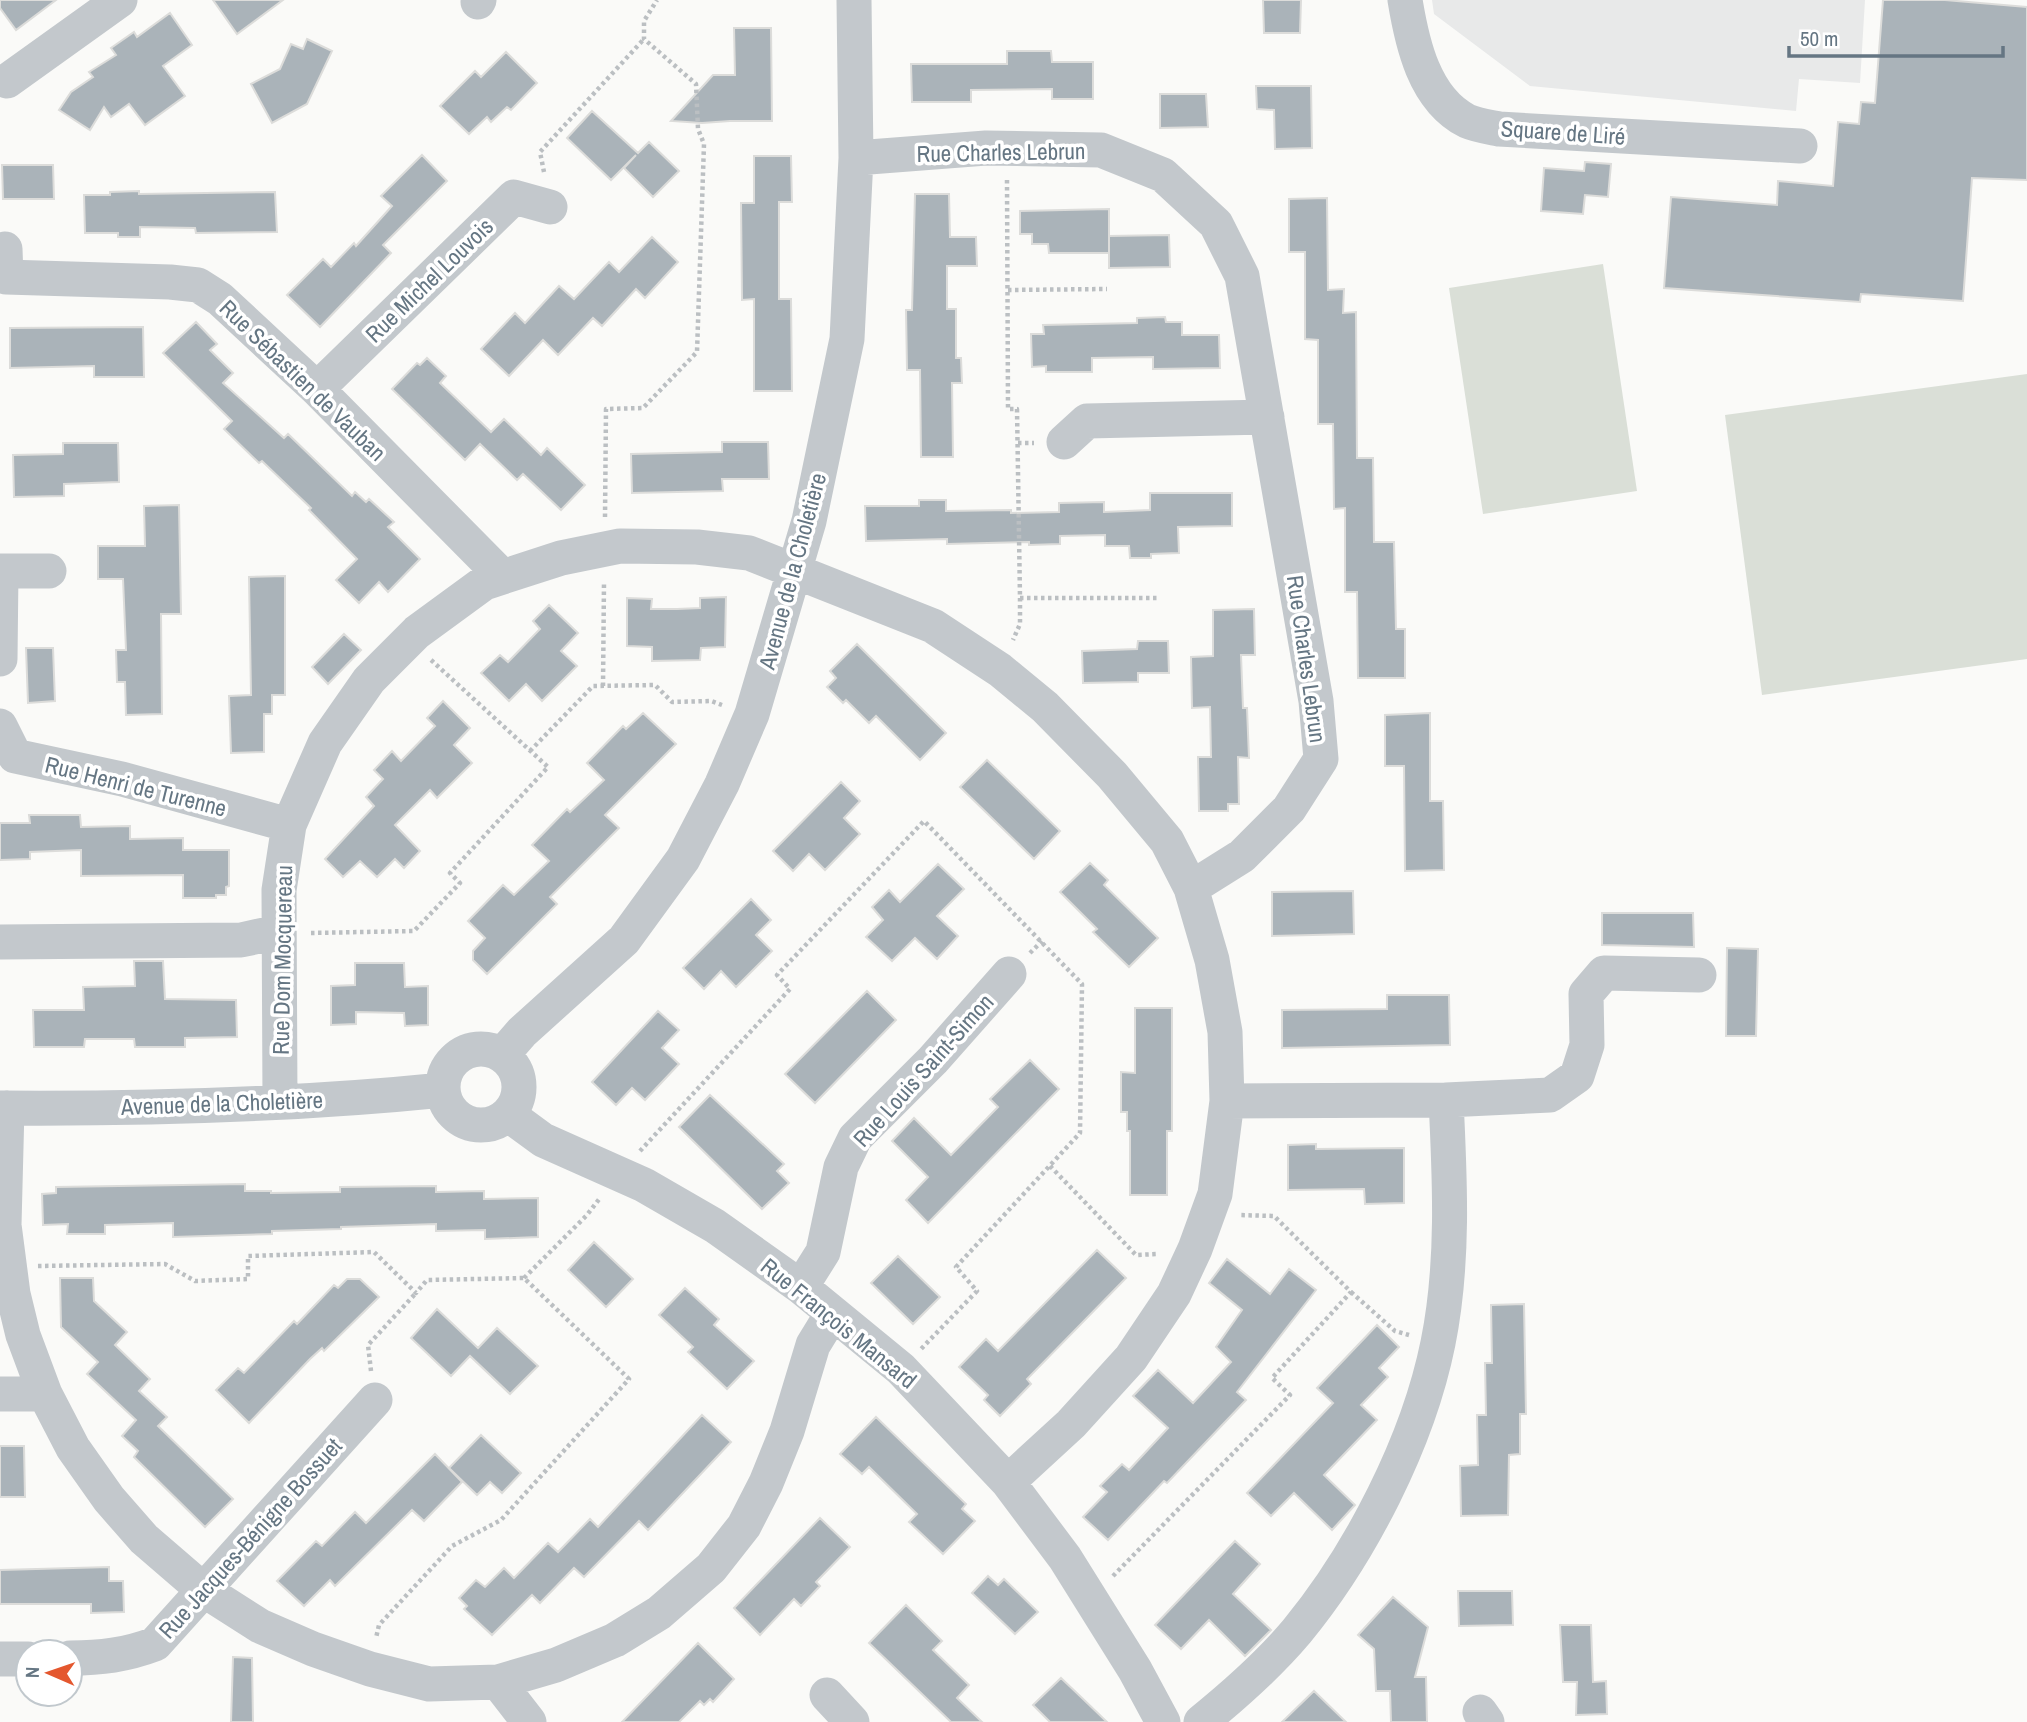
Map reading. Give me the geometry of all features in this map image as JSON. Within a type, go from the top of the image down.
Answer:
[{"type":"street","points":[[7,81],[120,0]]},
{"type":"street","name":"Avenue de la Choletière","points":[[502,1055],[522,1032],[624,940],[683,859],[722,784],[752,714],[809,521],[847,339],[856,158],[854,0]]},
{"type":"street","name":"Square de Liré","points":[[1405,0],[1422,67],[1439,99],[1467,121],[1499,130],[1800,145]]},
{"type":"street","name":"Rue Charles Lebrun","points":[[856,158],[1007,149],[1101,150],[1163,175],[1216,224],[1242,276],[1316,701],[1321,759],[1290,809],[1242,856],[1191,888]]},
{"type":"street","name":"Rue Michel Louvois","points":[[317,389],[514,197],[550,208]]},
{"type":"street","name":"Rue Sébastien de Vauban","points":[[5,249],[6,277],[170,282],[198,285],[220,299],[317,389],[502,576]]},
{"type":"street","points":[[1064,442],[1087,421],[1267,417]]},
{"type":"street","name":"Rue Dom Mocquereau","points":[[280,1102],[279,890],[289,825],[325,743],[369,680],[410,639],[484,583],[561,558],[620,546],[697,547],[749,553],[933,626],[1000,670],[1045,707],[1112,775],[1167,841],[1191,888],[1212,960],[1225,1032],[1227,1101],[1215,1194],[1188,1265],[1174,1294],[1131,1358],[1071,1424],[1008,1482]]},
{"type":"street","points":[[0,659],[1,571],[49,571]]},
{"type":"street","name":"Rue Henri de Turenne","points":[[0,726],[15,757],[122,779],[289,825]]},
{"type":"street","points":[[0,942],[241,940],[278,932]]},
{"type":"street","points":[[1227,1101],[1446,1100],[1550,1095],[1577,1076],[1587,1045],[1586,994],[1604,973],[1699,975]]},
{"type":"street","name":"Rue Louis Saint-Simon","points":[[801,1287],[823,1252],[841,1167],[855,1138],[933,1060],[1009,974]]},
{"type":"street","points":[[479,1049],[502,1055],[517,1072],[519,1084],[515,1105],[509,1115],[486,1126],[474,1125],[452,1113],[443,1090],[449,1066],[457,1057],[479,1049]]},
{"type":"street","name":"Avenue de la Choletière","points":[[3,1108],[280,1102],[443,1090]]},
{"type":"street","points":[[1201,1722],[1227,1701],[1296,1631],[1352,1554],[1399,1464],[1425,1392],[1438,1344],[1445,1300],[1450,1168],[1446,1100]]},
{"type":"street","points":[[3,1108],[4,1225],[8,1287],[45,1394],[73,1448],[109,1499],[144,1539],[202,1589],[260,1626],[313,1649],[370,1669],[429,1684],[498,1682],[556,1665],[615,1640],[659,1613],[711,1569],[744,1526],[766,1483],[787,1430],[813,1345],[832,1314]]},
{"type":"street","name":"Rue François Mansard","points":[[509,1115],[543,1140],[644,1185],[715,1226],[801,1287],[901,1369],[1008,1482],[1065,1559],[1135,1670],[1163,1722]]},
{"type":"street","points":[[0,1394],[45,1394]]},
{"type":"street","name":"Rue Jacques-Bénigne Bossuet","points":[[84,1658],[130,1654],[155,1644],[375,1400]]},
{"type":"street","points":[[498,1682],[529,1722]]},
{"type":"street","points":[[827,1695],[852,1722]]},
{"type":"path","points":[[550,208],[540,152],[644,39],[644,21],[657,0]]},
{"type":"path","points":[[603,686],[606,409],[643,408],[697,352],[704,144],[698,129],[696,84],[644,39]]},
{"type":"path","points":[[1000,670],[1020,624],[1017,410],[1008,409],[1007,149]]},
{"type":"path","points":[[1008,290],[1107,289]]},
{"type":"path","points":[[1020,598],[1159,598]]},
{"type":"path","points":[[278,932],[414,932],[460,883],[450,873],[548,767],[410,639]]},
{"type":"path","points":[[530,751],[593,686],[655,685],[672,702],[711,701],[752,714]]},
{"type":"path","points":[[1049,1166],[1136,1255],[1167,1253],[1188,1265]]},
{"type":"path","points":[[1208,1215],[1274,1216],[1395,1331],[1438,1344]]},
{"type":"path","points":[[8,1287],[165,1264],[195,1280],[248,1279],[248,1255],[374,1251],[416,1293]]},
{"type":"path","points":[[370,1669],[379,1625],[452,1546],[501,1520],[629,1379],[524,1278],[428,1280],[368,1345],[375,1400]]},
{"type":"path","points":[[1090,1599],[1290,1395],[1272,1378],[1351,1292]]},
{"type":"shaded area","points":[[1432,0],[1865,0],[1860,83],[1799,79],[1796,111],[1530,86],[1434,14]]},
{"type":"shaded area","points":[[1603,264],[1637,491],[1483,514],[1449,288]]},
{"type":"shaded area","points":[[2027,374],[2027,659],[1762,695],[1725,415]]},
{"type":"building","points":[[0,0],[56,0],[16,30],[0,8]]},
{"type":"building","points":[[213,0],[283,0],[237,34]]},
{"type":"building","points":[[1263,0],[1301,0],[1300,33],[1264,33]]},
{"type":"building","points":[[1883,0],[1945,0],[2027,7],[2027,180],[1972,178],[1963,301],[1861,294],[1860,302],[1664,288],[1671,197],[1777,205],[1778,181],[1833,186],[1838,122],[1859,124],[1861,102],[1875,103]]},
{"type":"building","points":[[170,13],[192,45],[163,66],[185,96],[145,125],[129,104],[111,117],[104,107],[90,130],[59,110],[71,92],[93,77],[89,72],[116,55],[111,48],[134,32],[137,37]]},
{"type":"building","points":[[734,28],[771,28],[772,121],[671,121],[713,75],[735,75]]},
{"type":"building","points":[[307,39],[332,51],[307,104],[272,123],[251,84],[280,69],[291,44],[303,49]]},
{"type":"building","points":[[1007,51],[1051,51],[1052,62],[1093,62],[1093,99],[1052,99],[1052,89],[971,90],[971,102],[912,102],[911,64],[1007,64]]},
{"type":"building","points":[[506,52],[537,83],[511,110],[507,107],[491,122],[487,117],[469,134],[440,106],[475,71],[481,77]]},
{"type":"building","points":[[1256,86],[1311,86],[1312,148],[1275,149],[1274,110],[1257,109]]},
{"type":"building","points":[[1160,94],[1206,94],[1208,127],[1160,128]]},
{"type":"building","points":[[592,111],[638,153],[649,142],[679,171],[653,197],[624,168],[636,155],[611,180],[567,138]]},
{"type":"building","points":[[422,155],[447,181],[383,245],[391,253],[320,327],[287,295],[323,259],[331,267],[354,243],[356,246],[392,206],[381,196]]},
{"type":"building","points":[[754,156],[791,156],[792,202],[779,202],[779,299],[791,299],[792,391],[754,391],[754,299],[742,300],[741,203],[754,203]]},
{"type":"building","points":[[1585,162],[1611,164],[1608,197],[1585,195],[1583,214],[1541,211],[1544,168],[1584,171]]},
{"type":"building","points":[[2,165],[53,165],[54,199],[3,199]]},
{"type":"building","points":[[139,191],[139,194],[275,192],[277,232],[196,233],[195,228],[140,227],[140,237],[118,237],[118,233],[85,233],[84,195]]},
{"type":"building","points":[[915,194],[949,194],[950,237],[976,237],[977,266],[947,266],[947,309],[956,309],[956,358],[961,358],[962,383],[952,383],[953,457],[921,457],[920,370],[907,370],[906,310],[912,310]]},
{"type":"building","points":[[1327,198],[1328,290],[1344,289],[1343,313],[1356,312],[1357,458],[1373,458],[1374,542],[1394,542],[1396,629],[1405,629],[1405,678],[1358,678],[1357,592],[1345,592],[1345,508],[1334,509],[1333,424],[1318,424],[1318,340],[1305,339],[1305,252],[1289,252],[1289,199]]},
{"type":"building","points":[[1109,209],[1109,253],[1049,253],[1048,244],[1032,244],[1032,234],[1020,234],[1020,211]]},
{"type":"building","points":[[1169,235],[1170,267],[1109,268],[1109,236]]},
{"type":"building","points":[[652,237],[678,262],[645,298],[636,289],[602,326],[593,318],[558,355],[543,340],[509,376],[481,349],[515,313],[525,323],[559,286],[574,299],[609,262],[619,272]]},
{"type":"building","points":[[1165,317],[1166,322],[1182,322],[1182,335],[1219,335],[1220,368],[1153,369],[1153,357],[1092,358],[1092,372],[1046,372],[1046,366],[1032,367],[1031,334],[1044,334],[1043,325],[1137,323],[1137,318]]},
{"type":"building","points":[[196,322],[217,344],[210,350],[233,373],[223,383],[284,438],[288,434],[352,496],[355,492],[366,502],[369,499],[394,522],[388,527],[420,559],[388,592],[379,582],[359,603],[336,580],[357,559],[309,510],[311,508],[224,429],[232,421],[163,353]]},
{"type":"building","points":[[143,327],[144,377],[94,377],[94,366],[10,368],[10,328]]},
{"type":"building","points":[[427,358],[446,376],[440,383],[491,432],[504,419],[541,455],[547,448],[585,485],[561,510],[523,474],[517,480],[480,444],[465,460],[392,389],[417,363],[420,365]]},
{"type":"building","points":[[722,442],[768,442],[769,479],[722,479],[723,491],[632,493],[631,454],[722,452]]},
{"type":"building","points":[[63,443],[118,443],[119,482],[64,484],[64,496],[14,497],[13,455],[63,454]]},
{"type":"building","points":[[1150,493],[1232,493],[1232,526],[1178,527],[1179,553],[1151,554],[1151,558],[1130,558],[1129,546],[1105,546],[1105,535],[1060,536],[1060,544],[1029,545],[1029,542],[947,544],[947,539],[866,541],[865,506],[919,506],[919,500],[946,500],[946,511],[1011,510],[1011,513],[1059,512],[1059,503],[1104,502],[1104,512],[1150,510]]},
{"type":"building","points":[[179,505],[181,614],[161,614],[162,714],[126,715],[125,682],[117,682],[116,650],[126,650],[123,579],[98,579],[98,546],[145,546],[144,506]]},
{"type":"building","points":[[285,576],[285,695],[272,695],[272,714],[264,714],[264,752],[231,753],[229,696],[251,695],[249,577]]},
{"type":"building","points":[[726,597],[725,647],[701,648],[700,660],[652,661],[652,647],[627,646],[627,598],[652,599],[651,609],[677,609],[700,608],[700,598]]},
{"type":"building","points":[[549,605],[578,633],[561,651],[577,666],[542,701],[526,684],[509,701],[481,673],[500,655],[508,662],[540,629],[533,621]]},
{"type":"building","points":[[1254,609],[1255,655],[1241,655],[1243,708],[1247,708],[1249,758],[1238,757],[1239,804],[1228,804],[1228,811],[1199,811],[1198,757],[1211,757],[1210,707],[1192,708],[1191,657],[1213,656],[1213,610]]},
{"type":"building","points":[[344,634],[361,650],[328,684],[312,667]]},
{"type":"building","points":[[1138,641],[1168,641],[1169,673],[1138,673],[1138,682],[1083,683],[1082,651],[1137,649]]},
{"type":"building","points":[[857,644],[946,733],[920,760],[876,716],[869,723],[846,700],[843,703],[827,687],[836,678],[830,671]]},
{"type":"building","points":[[26,648],[53,648],[55,701],[28,703]]},
{"type":"building","points":[[443,701],[470,728],[454,745],[472,763],[437,798],[430,790],[395,825],[420,851],[404,868],[395,859],[377,877],[360,861],[343,877],[325,859],[374,806],[366,797],[383,779],[374,770],[392,751],[401,761],[435,726],[427,718]]},
{"type":"building","points":[[643,713],[676,744],[605,815],[619,828],[550,897],[557,904],[487,974],[473,960],[473,951],[485,938],[468,921],[503,885],[514,895],[549,861],[532,845],[567,809],[570,812],[604,780],[587,763],[623,726],[626,729]]},
{"type":"building","points":[[1430,713],[1430,801],[1443,801],[1444,870],[1405,871],[1404,766],[1385,766],[1385,715]]},
{"type":"building","points":[[987,760],[1060,831],[1034,859],[960,787]]},
{"type":"building","points":[[841,782],[860,801],[844,818],[860,834],[825,870],[809,854],[793,871],[773,851]]},
{"type":"building","points":[[29,815],[80,815],[81,827],[130,826],[130,839],[183,838],[183,850],[229,850],[229,886],[226,887],[226,895],[216,895],[216,898],[183,898],[183,875],[81,876],[81,850],[30,852],[30,859],[0,860],[0,823],[30,823]]},
{"type":"building","points":[[1090,863],[1108,880],[1104,885],[1158,938],[1129,967],[1093,932],[1097,929],[1060,892]]},
{"type":"building","points":[[938,864],[964,889],[937,916],[958,936],[937,959],[915,938],[892,961],[866,937],[883,920],[872,907],[889,890],[900,902]]},
{"type":"building","points":[[1353,891],[1354,934],[1272,936],[1272,892]]},
{"type":"building","points":[[751,899],[771,920],[756,935],[772,951],[736,987],[721,971],[704,989],[683,968]]},
{"type":"building","points":[[1602,913],[1693,913],[1694,947],[1602,945]]},
{"type":"building","points":[[1727,948],[1758,949],[1756,1036],[1726,1036]]},
{"type":"building","points":[[134,961],[163,961],[165,999],[236,1000],[237,1037],[185,1038],[185,1047],[135,1047],[134,1039],[85,1039],[84,1047],[34,1047],[33,1010],[84,1010],[83,987],[135,986]]},
{"type":"building","points":[[355,963],[404,963],[405,987],[428,986],[428,1025],[405,1026],[404,1013],[356,1012],[356,1024],[331,1025],[331,986],[355,985]]},
{"type":"building","points":[[867,991],[896,1020],[815,1103],[785,1074]]},
{"type":"building","points":[[1387,995],[1449,995],[1450,1045],[1282,1048],[1282,1010],[1387,1009]]},
{"type":"building","points":[[1135,1008],[1172,1008],[1172,1131],[1167,1131],[1167,1195],[1130,1195],[1130,1131],[1127,1131],[1127,1112],[1121,1112],[1121,1072],[1135,1073]]},
{"type":"building","points":[[658,1011],[679,1030],[662,1048],[679,1064],[645,1100],[632,1088],[616,1105],[592,1082]]},
{"type":"building","points":[[1030,1060],[1059,1089],[928,1223],[906,1200],[928,1177],[892,1141],[914,1118],[951,1155],[998,1107],[990,1099]]},
{"type":"building","points":[[710,1095],[784,1164],[777,1171],[789,1183],[762,1209],[679,1127]]},
{"type":"building","points":[[1316,1144],[1316,1149],[1404,1148],[1404,1203],[1365,1204],[1364,1189],[1288,1190],[1288,1145]]},
{"type":"building","points":[[245,1184],[245,1191],[271,1193],[340,1192],[340,1187],[436,1186],[436,1192],[484,1191],[484,1199],[538,1198],[538,1237],[485,1239],[485,1230],[436,1231],[436,1224],[173,1237],[173,1223],[105,1225],[105,1234],[67,1234],[68,1224],[43,1225],[42,1194],[56,1193],[56,1187]]},
{"type":"building","points":[[594,1242],[633,1279],[606,1307],[568,1270]]},
{"type":"building","points":[[1097,1250],[1126,1278],[1027,1379],[1031,1384],[1000,1416],[984,1400],[988,1395],[959,1367],[986,1339],[998,1351]]},
{"type":"building","points":[[898,1256],[940,1297],[913,1324],[871,1283]]},
{"type":"building","points":[[1227,1259],[1270,1294],[1289,1269],[1316,1290],[1237,1392],[1246,1400],[1108,1540],[1083,1517],[1107,1492],[1100,1486],[1122,1464],[1129,1470],[1168,1428],[1133,1396],[1158,1370],[1193,1403],[1231,1362],[1216,1347],[1242,1310],[1209,1283]]},
{"type":"building","points":[[60,1278],[93,1278],[94,1301],[127,1332],[115,1345],[150,1379],[139,1391],[167,1417],[158,1426],[233,1499],[205,1527],[134,1457],[138,1451],[122,1436],[136,1420],[87,1374],[98,1362],[61,1327]]},
{"type":"building","points":[[347,1279],[360,1279],[379,1297],[324,1351],[322,1348],[310,1359],[249,1423],[216,1390],[238,1368],[244,1373],[294,1321],[297,1324],[334,1285],[338,1288]]},
{"type":"building","points":[[685,1288],[719,1319],[714,1325],[754,1361],[727,1389],[688,1352],[693,1347],[659,1315]]},
{"type":"building","points":[[1524,1304],[1526,1414],[1520,1414],[1520,1454],[1509,1455],[1508,1515],[1461,1516],[1460,1466],[1478,1465],[1477,1415],[1486,1415],[1485,1363],[1492,1363],[1491,1305]]},
{"type":"building","points":[[437,1309],[478,1348],[497,1328],[538,1366],[510,1394],[470,1356],[451,1376],[411,1338]]},
{"type":"building","points":[[1377,1325],[1399,1347],[1379,1368],[1388,1377],[1361,1405],[1377,1420],[1324,1475],[1355,1505],[1332,1530],[1294,1493],[1271,1516],[1247,1493],[1333,1403],[1317,1388]]},
{"type":"building","points":[[702,1415],[731,1442],[648,1530],[639,1521],[584,1577],[574,1568],[540,1603],[532,1595],[492,1635],[464,1609],[467,1606],[459,1598],[476,1580],[485,1587],[504,1568],[514,1578],[548,1543],[558,1552],[590,1519],[598,1527]]},
{"type":"building","points":[[876,1417],[966,1504],[962,1509],[975,1521],[943,1554],[909,1522],[917,1514],[869,1467],[862,1474],[840,1454]]},
{"type":"building","points":[[481,1435],[521,1473],[502,1493],[490,1482],[477,1495],[449,1468]]},
{"type":"building","points":[[0,1446],[24,1446],[25,1497],[0,1497]]},
{"type":"building","points":[[435,1454],[462,1482],[424,1521],[412,1510],[335,1586],[330,1580],[304,1606],[277,1581],[316,1541],[322,1546],[355,1512],[366,1523]]},
{"type":"building","points":[[820,1518],[850,1547],[816,1582],[820,1586],[801,1606],[794,1599],[760,1635],[734,1608]]},
{"type":"building","points":[[1235,1541],[1260,1564],[1233,1594],[1271,1630],[1245,1656],[1209,1620],[1181,1649],[1155,1625]]},
{"type":"building","points":[[109,1567],[109,1581],[123,1581],[124,1612],[91,1613],[91,1604],[0,1604],[0,1570]]},
{"type":"building","points":[[988,1576],[998,1585],[1004,1579],[1038,1612],[1015,1634],[972,1593]]},
{"type":"building","points":[[1458,1591],[1512,1591],[1513,1625],[1459,1626]]},
{"type":"building","points":[[1393,1597],[1428,1627],[1415,1677],[1426,1677],[1427,1722],[1391,1722],[1390,1691],[1376,1691],[1374,1649],[1358,1635]]},
{"type":"building","points":[[906,1605],[942,1641],[933,1650],[969,1685],[957,1698],[982,1722],[951,1722],[869,1643]]},
{"type":"building","points":[[1560,1625],[1591,1625],[1593,1682],[1606,1681],[1607,1714],[1576,1715],[1577,1682],[1563,1682]]},
{"type":"building","points":[[698,1643],[734,1679],[713,1702],[710,1699],[704,1705],[700,1701],[679,1722],[622,1722]]},
{"type":"building","points":[[233,1657],[252,1658],[253,1722],[231,1722]]},
{"type":"building","points":[[1061,1678],[1107,1722],[1050,1722],[1033,1705]]},
{"type":"building","points":[[1314,1691],[1346,1722],[1282,1722]]}]
